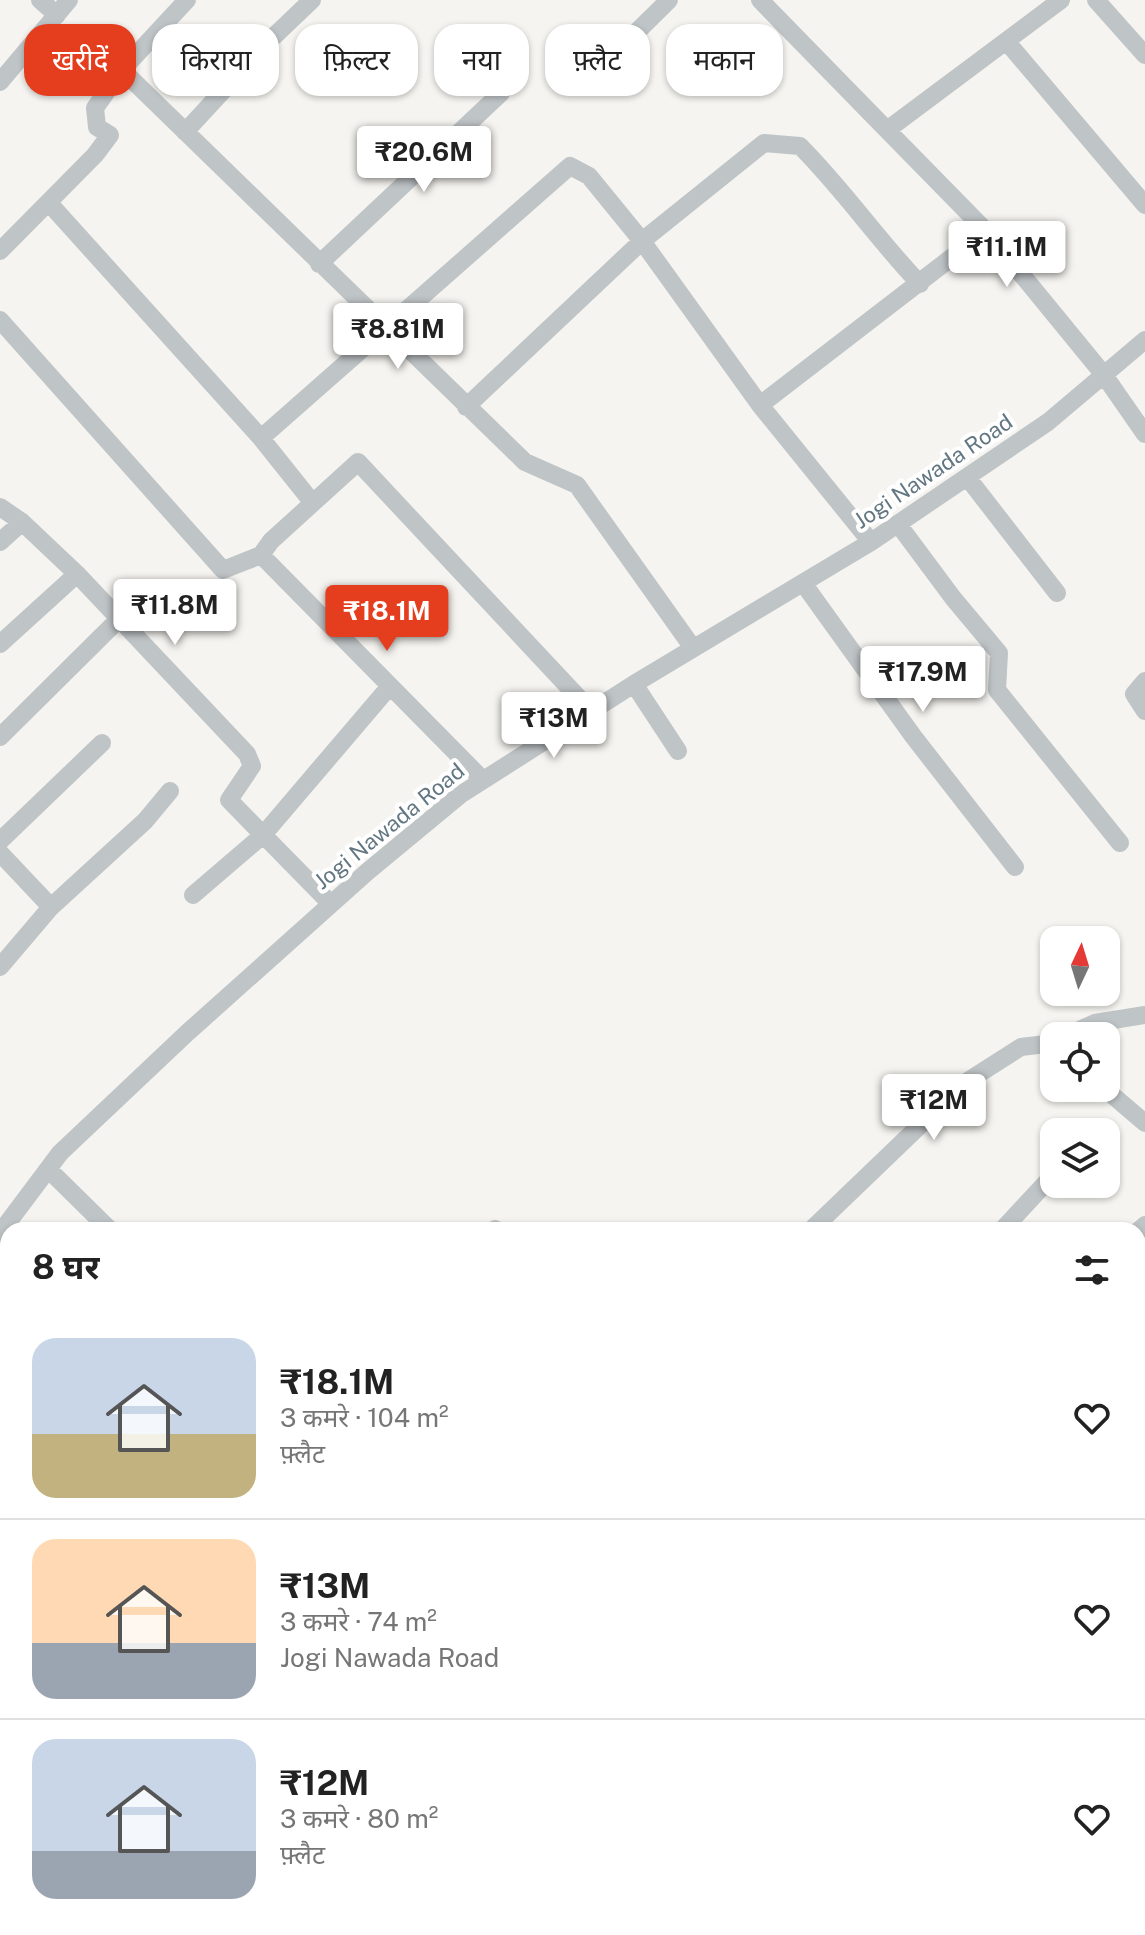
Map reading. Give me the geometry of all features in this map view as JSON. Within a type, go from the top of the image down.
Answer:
[{"type":"street","points":[[0,82],[63,7],[40,0]]},
{"type":"street","points":[[136,55],[187,0]]},
{"type":"street","points":[[185,132],[269,41],[312,0]]},
{"type":"street","points":[[645,24],[669,0]]},
{"type":"street","points":[[887,130],[1061,0]]},
{"type":"street","points":[[1096,0],[1145,55]]},
{"type":"street","points":[[762,1],[986,231],[1104,375],[1145,434]]},
{"type":"street","points":[[1007,42],[1145,205]]},
{"type":"street","points":[[136,84],[525,462],[577,485],[693,648]]},
{"type":"street","points":[[0,251],[95,155],[110,135],[97,127],[95,108],[104,96]]},
{"type":"street","points":[[319,264],[498,96]]},
{"type":"street","points":[[466,407],[642,241],[764,143],[800,146],[920,284]]},
{"type":"street","points":[[261,438],[570,166],[589,176],[642,241],[760,405],[871,542]]},
{"type":"street","points":[[49,203],[261,438],[312,502]]},
{"type":"street","points":[[760,405],[986,231]]},
{"type":"street","points":[[0,320],[223,570],[261,555],[271,541],[358,462],[591,711]]},
{"type":"street","name":"Jogi Nawada Road","points":[[8,1222],[60,1153],[187,1033],[331,904],[460,795],[634,684],[871,542],[1048,422],[1145,340]]},
{"type":"street","points":[[967,477],[1057,593]]},
{"type":"street","points":[[0,507],[22,522],[77,574],[247,754],[252,766],[229,800],[331,904]]},
{"type":"street","points":[[0,542],[22,522]]},
{"type":"street","points":[[898,524],[999,653],[997,690],[1120,843]]},
{"type":"street","points":[[261,555],[483,780]]},
{"type":"street","points":[[0,644],[77,574]]},
{"type":"street","points":[[803,583],[913,736],[1015,867]]},
{"type":"street","points":[[0,737],[119,619]]},
{"type":"street","points":[[1145,681],[1134,694],[1145,711]]},
{"type":"street","points":[[634,684],[678,751]]},
{"type":"street","points":[[193,895],[263,835],[390,686]]},
{"type":"street","points":[[0,841],[102,743]]},
{"type":"street","points":[[0,967],[51,907],[145,821],[170,791]]},
{"type":"street","points":[[0,853],[51,907]]},
{"type":"street","points":[[1101,1022],[1145,1015]]},
{"type":"street","points":[[819,1222],[963,1084],[1021,1047],[1040,1045]]},
{"type":"street","points":[[1120,1102],[1145,1123]]},
{"type":"street","points":[[48,1169],[102,1222]]},
{"type":"street","points":[[1009,1222],[1040,1189]]}]
